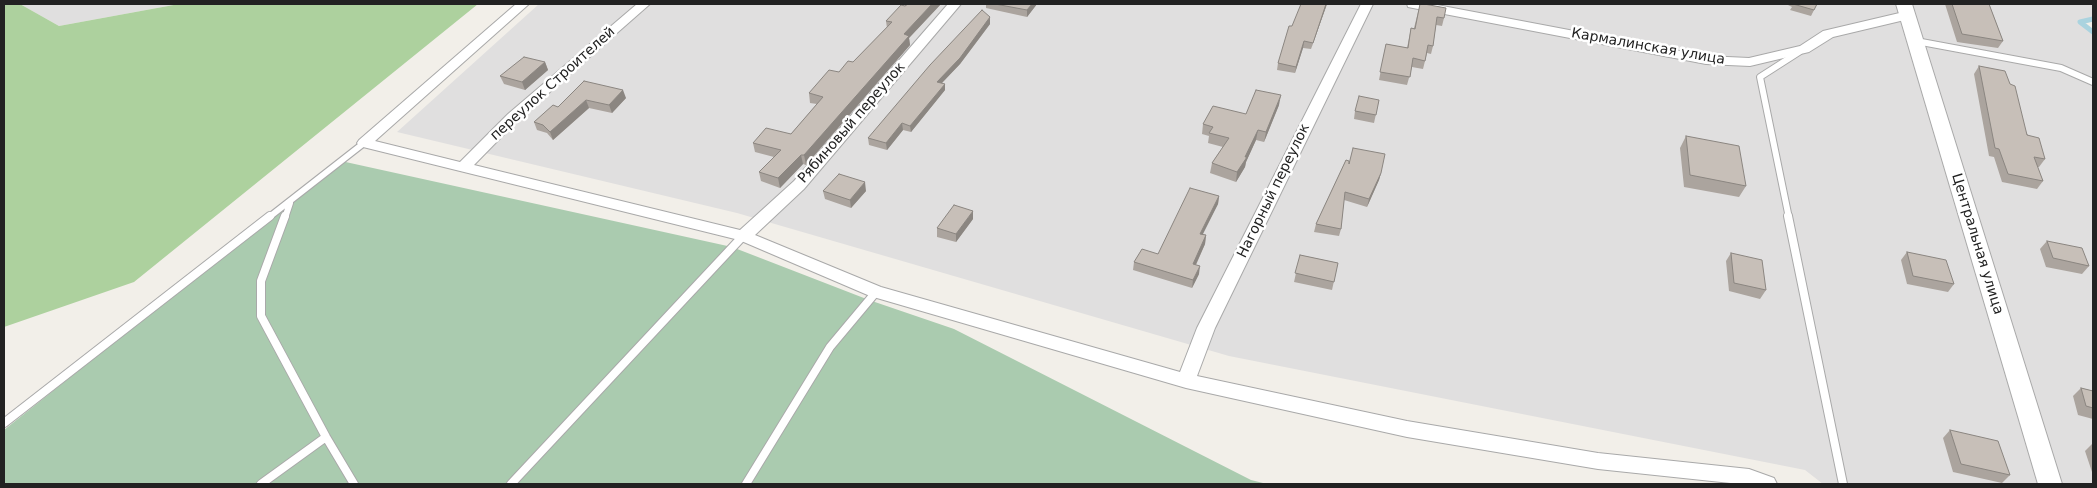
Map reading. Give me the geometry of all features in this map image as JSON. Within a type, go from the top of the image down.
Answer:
[{"type":"street","points":[[364,143],[523,4]]},
{"type":"street","name":"переулок Строителей","points":[[463,167],[513,117],[644,4]]},
{"type":"street","name":"Рябиновый переулок","points":[[743,236],[799,186],[955,4]]},
{"type":"street","name":"Нагорный переулок","points":[[1186,381],[1206,328],[1367,4]]},
{"type":"street","name":"Кармалинская улица","points":[[1413,4],[1706,60],[1750,62],[1804,49],[1828,34],[1906,10]]},
{"type":"street","name":"Центральная улица","points":[[1906,10],[2050,484]]},
{"type":"street","points":[[364,143],[743,236],[876,292],[1186,381],[1407,429],[1598,462],[1749,477],[1767,484]]},
{"type":"lane","points":[[1915,41],[2061,68],[2093,82]]},
{"type":"lane","points":[[1804,49],[1760,77],[1843,484]]},
{"type":"lane","points":[[4,423],[364,143]]},
{"type":"lane","points":[[291,201],[261,281],[261,316],[326,437],[354,484]]},
{"type":"lane","points":[[511,484],[743,236]]},
{"type":"lane","points":[[746,484],[830,346],[876,292]]},
{"type":"lane","points":[[261,484],[326,437]]},
{"type":"shaded area","points":[[20,4],[179,4],[59,26]]},
{"type":"shaded area","points":[[539,4],[2093,4],[2093,19],[2081,22],[2093,32],[2093,484],[1823,484],[1805,470],[1229,356],[737,213],[397,132]]},
{"type":"green space","points":[[4,4],[20,4],[59,26],[179,4],[478,4],[134,282],[4,327]]},
{"type":"green space","points":[[341,161],[732,247],[869,300],[954,329],[1251,480],[1267,484],[4,484],[4,430]]},
{"type":"building","points":[[908,4],[932,4],[904,34],[909,36],[804,155],[801,155],[778,178],[759,172],[781,150],[753,143],[766,128],[791,134],[823,97],[809,93],[829,70],[839,72],[848,61],[853,62],[892,22],[886,21],[901,5],[905,6]]},
{"type":"building","points":[[995,4],[1032,4],[1027,10]]},
{"type":"building","points":[[1301,4],[1326,4],[1313,43],[1304,41],[1296,67],[1278,63],[1289,26],[1292,26]]},
{"type":"building","points":[[1420,4],[1446,8],[1444,18],[1437,17],[1433,46],[1428,45],[1425,61],[1413,58],[1410,77],[1380,72],[1386,44],[1408,48],[1411,28],[1415,29]]},
{"type":"building","points":[[1793,4],[1817,4],[1814,10]]},
{"type":"building","points":[[1952,4],[1989,4],[2003,41],[1962,34]]},
{"type":"building","points":[[982,10],[990,17],[960,58],[937,82],[945,84],[910,126],[902,123],[886,143],[868,138],[930,65]]},
{"type":"building","points":[[524,57],[545,62],[522,82],[500,76]]},
{"type":"building","points":[[1979,66],[2005,71],[2010,84],[2015,86],[2027,135],[2039,138],[2045,159],[2034,157],[2043,181],[2008,174],[1999,149],[1995,148]]},
{"type":"building","points":[[584,81],[623,90],[609,105],[586,100],[550,132],[543,125],[534,122],[553,105],[558,107]]},
{"type":"building","points":[[1256,90],[1281,95],[1266,132],[1258,130],[1245,157],[1247,157],[1237,172],[1212,163],[1229,138],[1209,133],[1213,127],[1203,124],[1213,106],[1246,114]]},
{"type":"building","points":[[1359,96],[1379,100],[1376,115],[1355,111]]},
{"type":"building","points":[[1686,136],[1739,146],[1746,186],[1690,175]]},
{"type":"building","points":[[1353,148],[1385,154],[1381,173],[1369,199],[1345,192],[1341,229],[1316,224],[1346,160],[1349,161],[1349,164]]},
{"type":"building","points":[[839,174],[865,182],[850,200],[823,191]]},
{"type":"building","points":[[1190,188],[1219,196],[1200,234],[1206,235],[1193,264],[1200,266],[1193,280],[1134,262],[1142,249],[1158,254]]},
{"type":"building","points":[[954,205],[973,211],[956,234],[937,228]]},
{"type":"building","points":[[2047,241],[2082,248],[2089,266],[2053,258]]},
{"type":"building","points":[[1907,252],[1946,260],[1954,284],[1913,276]]},
{"type":"building","points":[[1731,253],[1762,260],[1766,290],[1734,283]]},
{"type":"building","points":[[1300,255],[1338,263],[1334,282],[1295,273]]},
{"type":"building","points":[[2081,388],[2093,391],[2093,408],[2086,406]]},
{"type":"building","points":[[1950,430],[1998,441],[2010,475],[1961,464]]},
{"type":"waterway","points":[[2093,19],[2080,22],[2093,32]]}]
